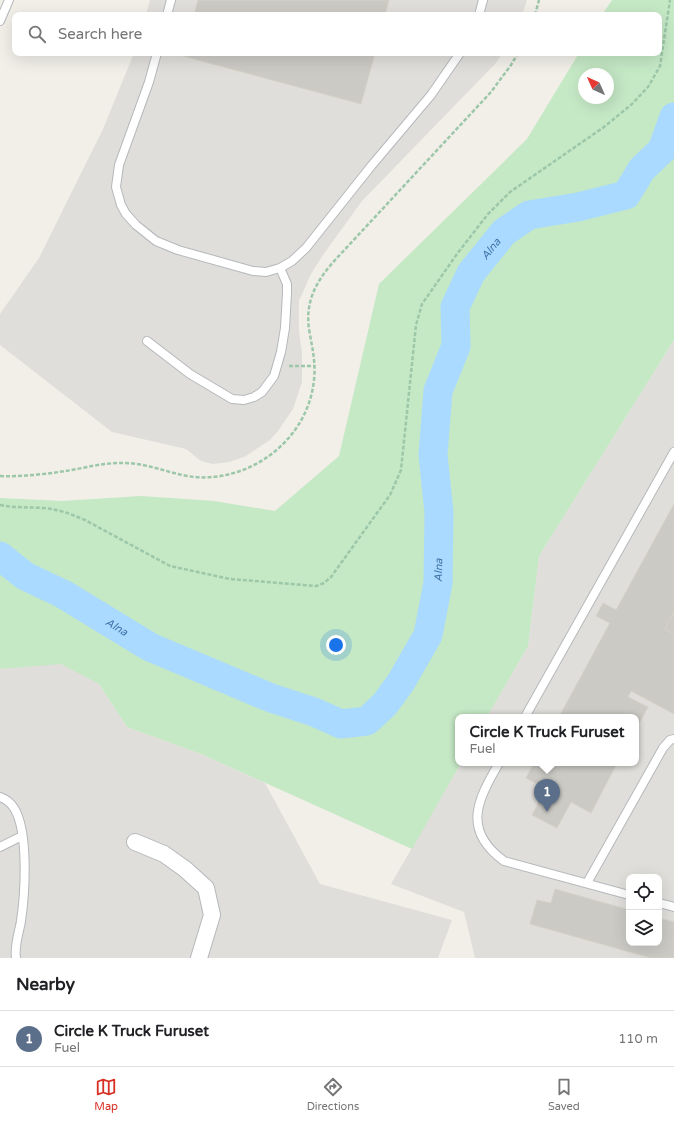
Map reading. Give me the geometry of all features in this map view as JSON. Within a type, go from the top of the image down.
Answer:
[{"type":"street","points":[[135,842],[164,854],[185,869],[206,888],[212,915],[199,958]]},
{"type":"lane","points":[[0,21],[9,0]]},
{"type":"lane","points":[[168,12],[171,0]]},
{"type":"lane","points":[[480,12],[483,0]]},
{"type":"lane","points":[[156,56],[149,82],[119,165],[116,178],[118,196],[126,214],[146,235],[168,246],[253,271],[266,272],[280,268],[292,261],[306,248],[367,170],[431,95],[458,56]]},
{"type":"lane","points":[[147,341],[190,374],[232,399],[244,400],[254,397],[262,392],[274,376],[281,352],[285,328],[287,284],[280,268]]},
{"type":"lane","points":[[527,714],[674,452]]},
{"type":"lane","points":[[586,883],[663,748],[670,740],[674,739]]},
{"type":"lane","points":[[497,766],[486,786],[479,803],[477,814],[478,827],[484,840],[493,852],[504,861],[626,894]]},
{"type":"lane","points":[[0,797],[7,800],[14,807],[19,817],[24,845],[25,879],[21,922],[15,952],[16,958]]},
{"type":"lane","points":[[0,847],[22,836]]},
{"type":"lane","points":[[662,904],[674,907]]},
{"type":"path","points":[[536,12],[539,0]]},
{"type":"path","points":[[662,53],[670,0]]},
{"type":"path","points":[[0,505],[19,508],[44,508],[70,514],[85,520],[170,566],[230,579],[316,586],[324,583],[331,577],[390,496],[401,470],[416,325],[422,304],[457,254],[488,214],[510,192],[604,127],[632,104],[648,87],[660,66],[662,56]]},
{"type":"path","points":[[301,367],[314,366]]},
{"type":"shaded area","points":[[150,0],[527,0],[523,12],[147,12]]},
{"type":"shaded area","points":[[133,56],[501,56],[495,64],[362,201],[323,255],[311,274],[299,301],[302,382],[293,409],[270,440],[244,457],[229,462],[213,464],[201,461],[186,449],[112,432],[0,345],[0,314],[39,258],[103,129]]},
{"type":"shaded area","points":[[674,340],[674,958],[475,958],[464,912],[391,884],[459,766],[639,766],[639,714],[489,714],[528,646],[539,556]]},
{"type":"shaded area","points":[[61,663],[99,684],[127,727],[201,754],[265,783],[320,884],[452,920],[438,958],[0,958],[0,669]]},
{"type":"green space","points":[[612,0],[674,0],[674,340],[539,556],[528,646],[489,714],[455,714],[455,766],[459,766],[412,849],[201,754],[127,727],[99,684],[61,664],[0,669],[0,498],[62,501],[141,496],[214,501],[275,511],[339,456],[379,284],[527,139],[577,56],[662,56],[662,12],[604,12]]},
{"type":"building","points":[[198,0],[389,0],[386,12],[195,12]]},
{"type":"building","points":[[183,56],[374,56],[361,104]]},
{"type":"building","points":[[674,504],[674,612],[665,629],[674,634],[674,714],[631,691],[628,697],[648,707],[639,724],[639,714],[561,714],[610,623],[596,616],[603,603],[616,610]]},
{"type":"building","points":[[674,612],[674,634],[665,629]]},
{"type":"building","points":[[532,766],[615,766],[591,813],[571,802],[557,828],[532,815],[546,789],[526,778]]},
{"type":"building","points":[[555,889],[626,909],[626,946],[662,946],[662,919],[674,922],[674,958],[651,958],[530,924],[537,900],[551,903]]},
{"type":"waterway","name":"Alna","points":[[0,556],[25,576],[63,594],[150,647],[271,698],[314,712],[341,724],[367,721],[385,704],[401,682],[428,635],[438,583],[439,512],[433,455],[438,391],[456,346],[455,307],[471,273],[504,232],[529,215],[578,207],[626,195],[642,169],[662,150],[674,117]]},
{"type":"place","name":"Circle K Truck Furuset","points":[[547,812]]}]
